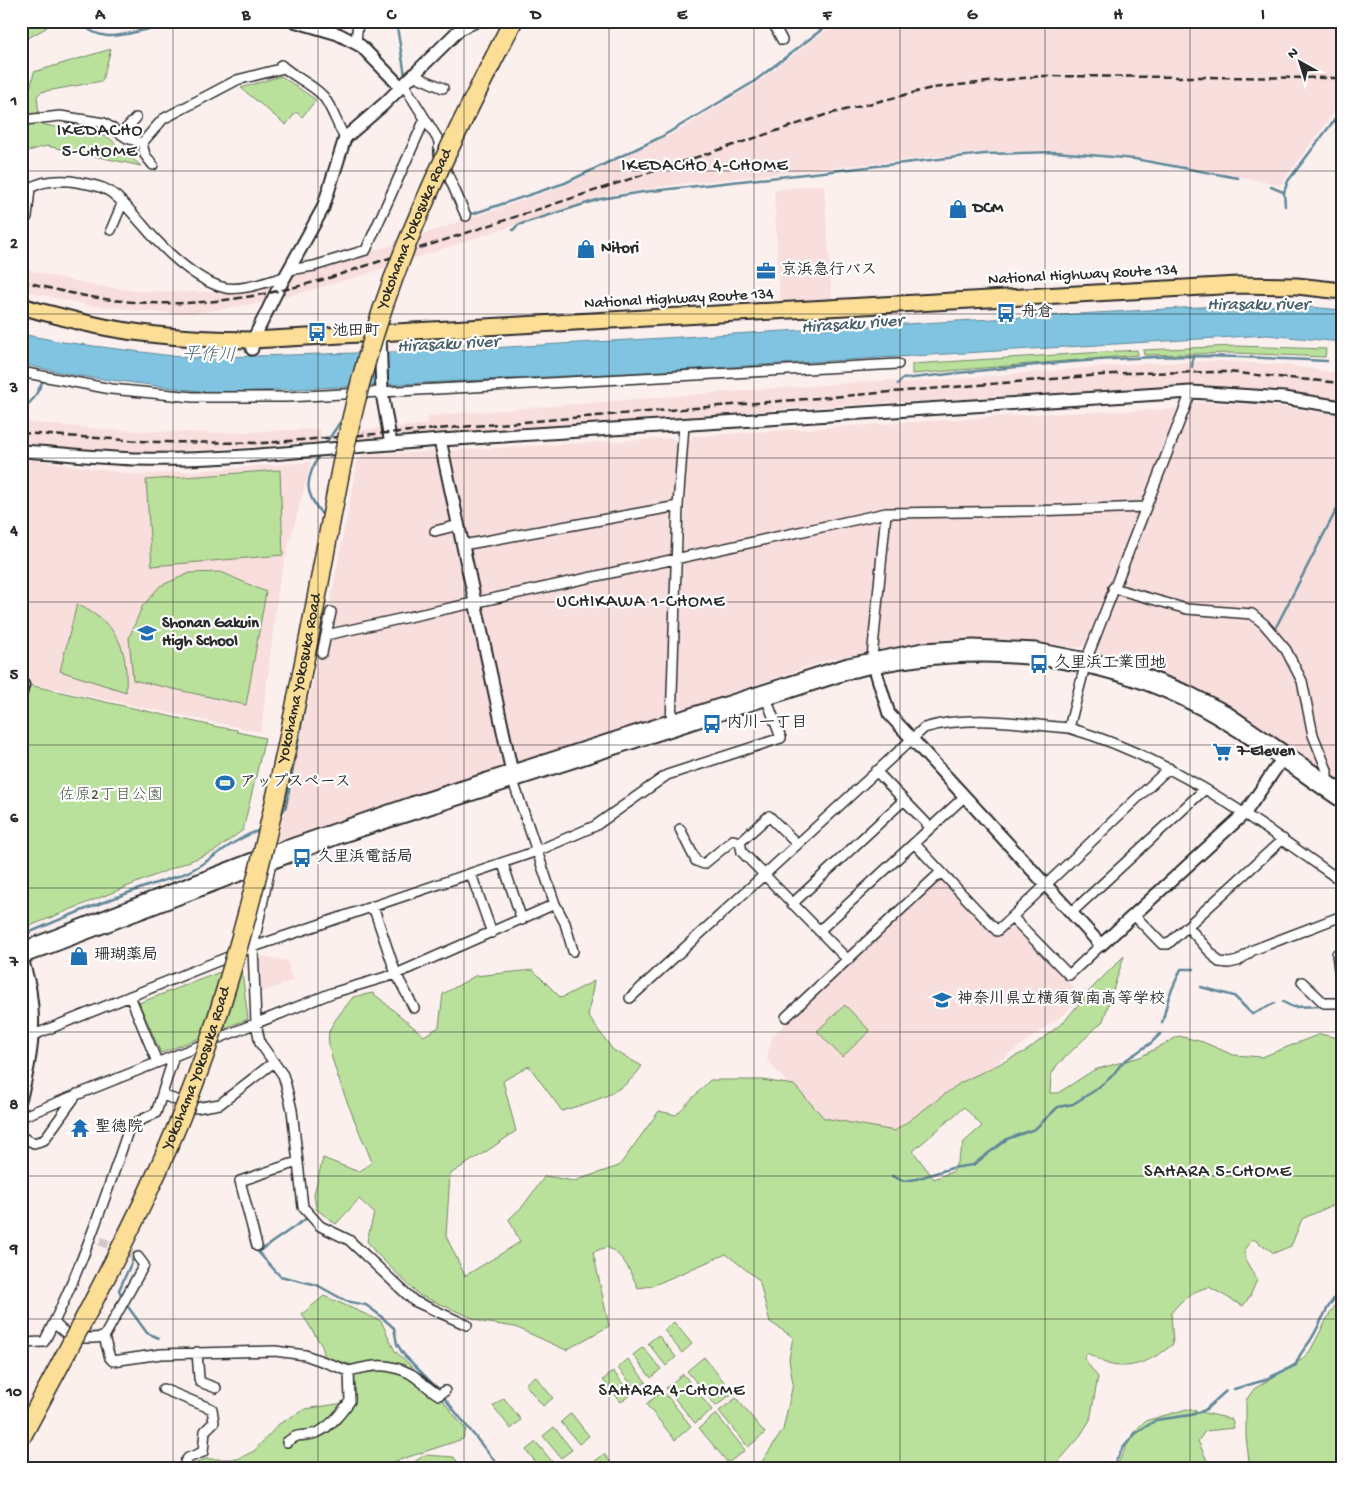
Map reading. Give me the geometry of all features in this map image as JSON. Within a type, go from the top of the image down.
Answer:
[{"type":"highway","name":"Yokohama Yokosuka Road","points":[[21,1428],[141,1195],[186,1092],[202,1047],[241,916],[270,805],[344,427],[367,338],[390,270],[412,214],[506,21]]},
{"type":"highway","name":"Yokohama Yokosuka Road","points":[[21,1438],[128,1234],[174,1134],[207,1049],[239,946],[273,813],[345,451],[368,353],[388,292],[422,204],[513,21]]},
{"type":"highway","name":"National Highway Route 134","points":[[380,342],[1238,285],[1297,286],[1342,291]]},
{"type":"highway","name":"National Highway Route 134","points":[[21,314],[119,339],[185,347],[380,342],[1238,294],[1342,300]]},
{"type":"highway","name":"National Highway Route 134","points":[[21,305],[71,320],[121,331],[186,339],[252,344]]},
{"type":"street","points":[[294,21],[338,34],[356,43],[402,86],[439,141],[439,154],[466,216]]},
{"type":"street","points":[[356,43],[358,21]]},
{"type":"street","points":[[252,344],[323,208],[345,138],[402,86],[461,26],[480,21]]},
{"type":"street","points":[[772,21],[782,40]]},
{"type":"street","points":[[142,143],[163,119],[237,80],[282,65],[322,95],[332,110],[335,122],[345,138]]},
{"type":"street","points":[[413,75],[443,88]]},
{"type":"street","points":[[25,120],[60,116],[104,123],[127,138],[142,143]]},
{"type":"street","points":[[122,133],[136,118]]},
{"type":"street","points":[[27,217],[30,188],[35,184],[57,180],[80,182],[107,190],[165,249],[187,268],[214,284],[226,288],[237,288],[366,250],[425,119]]},
{"type":"street","points":[[142,143],[145,155],[153,165]]},
{"type":"street","points":[[21,178],[30,188]]},
{"type":"street","points":[[111,230],[122,204]]},
{"type":"street","points":[[380,342],[382,390],[391,444]]},
{"type":"street","points":[[21,372],[111,389],[193,397],[287,397],[364,394],[382,390],[898,364]]},
{"type":"street","points":[[21,451],[139,459],[291,453],[440,440],[1191,392],[1284,398],[1342,407]]},
{"type":"street","points":[[1069,728],[1087,662],[1113,588],[1191,392]]},
{"type":"street","points":[[671,725],[678,558],[678,506],[684,425]]},
{"type":"street","points":[[440,440],[513,776],[537,852],[555,904],[565,923],[573,951]]},
{"type":"street","points":[[463,545],[678,506]]},
{"type":"street","points":[[326,635],[886,512],[1034,511],[1146,507]]},
{"type":"street","points":[[886,512],[873,662],[889,714],[1101,945]]},
{"type":"street","points":[[435,531],[458,525]]},
{"type":"street","points":[[1113,588],[1187,609],[1252,614],[1264,624],[1286,650],[1302,681],[1312,735],[1327,770],[1327,781]]},
{"type":"street","points":[[322,653],[331,612]]},
{"type":"street","points":[[21,1097],[34,1035],[30,989],[22,954],[412,803],[513,776],[765,695],[923,649],[973,646],[1036,649],[1087,662],[1122,666],[1186,691],[1225,711],[1342,802]]},
{"type":"street","points":[[21,1040],[253,947],[537,852],[595,826],[667,775],[781,738],[765,695]]},
{"type":"street","points":[[630,998],[910,739],[924,728],[932,726],[973,720],[1069,728],[1105,738],[1169,768],[1245,813],[1334,876],[1342,875]]},
{"type":"street","points":[[1284,756],[1342,791]]},
{"type":"street","points":[[1012,917],[1069,975],[1245,813],[1284,756]]},
{"type":"street","points":[[914,843],[997,931],[1169,768]]},
{"type":"street","points":[[876,771],[931,828]]},
{"type":"street","points":[[1072,913],[1205,789]]},
{"type":"street","points":[[819,931],[964,797]]},
{"type":"street","points":[[792,904],[904,800]]},
{"type":"street","points":[[740,842],[769,816],[797,844]]},
{"type":"street","points":[[680,829],[696,862],[704,864],[733,840],[740,842]]},
{"type":"street","points":[[1134,915],[1162,944],[1168,944],[1283,839]]},
{"type":"street","points":[[740,842],[742,852],[848,960]]},
{"type":"street","points":[[270,858],[253,947],[256,1023],[260,1043],[283,1075],[288,1093],[303,1207],[320,1226],[349,1240],[414,1302],[467,1325]]},
{"type":"street","points":[[502,864],[522,920]]},
{"type":"street","points":[[786,1017],[941,872]]},
{"type":"street","points":[[471,874],[492,932]]},
{"type":"street","points":[[21,1117],[332,993],[396,974],[555,904]]},
{"type":"street","points":[[374,906],[396,974],[414,1008]]},
{"type":"street","points":[[1188,927],[1219,962],[1229,964],[1238,961],[1253,950],[1342,916]]},
{"type":"street","points":[[1342,953],[1337,954],[1338,969],[1342,969]]},
{"type":"street","points":[[1302,982],[1324,1003],[1342,1002]]},
{"type":"street","points":[[130,996],[157,1062]]},
{"type":"street","points":[[21,1343],[44,1342],[90,1238],[130,1125],[156,1113],[174,1056]]},
{"type":"street","points":[[163,1095],[196,1108],[220,1104],[274,1062]]},
{"type":"street","points":[[21,1137],[34,1143],[44,1140],[78,1094]]},
{"type":"street","points":[[257,1246],[240,1181],[297,1162]]},
{"type":"street","points":[[90,1238],[100,1241]]},
{"type":"street","points":[[138,1257],[144,1265],[104,1338],[110,1358],[113,1361],[197,1352],[275,1351],[305,1355],[349,1371],[376,1364],[412,1374],[424,1386],[439,1395],[445,1391]]},
{"type":"street","points":[[54,1322],[63,1332],[79,1339],[104,1338]]},
{"type":"street","points":[[197,1352],[198,1378],[200,1382],[216,1388]]},
{"type":"street","points":[[287,1442],[296,1435],[316,1433],[341,1413],[350,1401],[349,1371]]},
{"type":"street","points":[[163,1389],[212,1409],[214,1422],[205,1431],[203,1452],[188,1458],[185,1462],[185,1469]]},
{"type":"shaded area","points":[[838,21],[1342,21],[1342,102],[1280,185],[1141,158],[1050,150],[979,152],[678,184],[603,196],[361,276],[278,299],[292,273],[371,252],[564,186],[676,132],[755,84]]},
{"type":"shaded area","points":[[824,184],[832,300],[780,303],[774,190]]},
{"type":"shaded area","points":[[21,266],[40,273],[88,284],[134,291],[224,292],[277,281],[266,302],[196,313],[162,313],[87,305],[21,290]]},
{"type":"shaded area","points":[[1217,361],[1286,365],[1342,374],[1342,400],[1283,392],[1164,387],[778,409],[689,420],[333,442],[338,432],[428,424],[428,416],[891,380],[903,383],[1134,364]]},
{"type":"shaded area","points":[[1194,402],[1265,405],[1342,415],[1342,786],[1207,694],[1092,652]]},
{"type":"shaded area","points":[[1177,409],[1178,412],[1159,465],[1085,644],[1079,648],[1012,640],[945,639],[831,659],[684,709],[677,704],[688,441],[693,436],[1036,414]]},
{"type":"shaded area","points":[[23,422],[112,430],[210,433],[321,429],[319,442],[136,454],[21,443]]},
{"type":"shaded area","points":[[673,438],[677,442],[668,710],[660,717],[277,841],[324,634],[358,460],[365,455]]},
{"type":"shaded area","name":"Shonan Gakuin High School","points":[[21,458],[139,475],[311,462],[279,583],[261,732],[21,682]]},
{"type":"shaded area","name":"神奈川県立横須賀南高等学校","points":[[940,880],[945,881],[996,936],[1010,926],[1015,925],[1075,989],[1068,1011],[895,1137],[815,1117],[767,1059],[772,1036]]},
{"type":"shaded area","points":[[256,955],[288,961],[293,980],[258,994]]},
{"type":"green space","points":[[21,21],[48,21],[46,28],[21,42]]},
{"type":"green space","points":[[111,49],[102,81],[41,92],[37,96],[40,124],[108,137],[141,166],[47,146],[21,153],[21,91],[31,86],[34,72]]},
{"type":"green space","points":[[281,76],[316,100],[302,117],[296,112],[286,125],[241,88]]},
{"type":"green space","points":[[1236,346],[1326,349],[1325,357],[1235,353],[1144,355],[1143,350]]},
{"type":"green space","points":[[1137,350],[1138,355],[912,374],[912,364]]},
{"type":"green space","points":[[280,470],[283,555],[152,566],[146,480]]},
{"type":"green space","points":[[221,572],[266,592],[246,705],[133,680],[129,638],[142,607],[160,586],[190,573]]},
{"type":"green space","points":[[77,604],[102,620],[118,639],[125,662],[126,692],[60,671]]},
{"type":"green space","name":"佐原2丁目公園","points":[[29,685],[237,730],[237,732],[265,738],[243,830],[215,851],[25,928],[21,919],[21,735]]},
{"type":"green space","points":[[1124,956],[1103,1021],[1057,1065],[1051,1075],[1050,1093],[1058,1093],[1094,1070],[1140,1057],[1179,1036],[1203,1042],[1233,1055],[1262,1057],[1320,1034],[1342,1039],[1342,1201],[1302,1219],[1291,1246],[1274,1253],[1253,1239],[1245,1248],[1246,1261],[1257,1280],[1243,1306],[1209,1287],[1188,1296],[1171,1313],[1173,1344],[1151,1359],[1134,1365],[1117,1366],[1105,1363],[1087,1353],[1084,1359],[1098,1377],[1090,1420],[1078,1439],[1052,1469],[757,1469],[783,1430],[793,1384],[789,1359],[793,1337],[770,1322],[759,1280],[726,1254],[652,1286],[638,1288],[626,1264],[613,1250],[607,1247],[593,1252],[609,1326],[566,1350],[515,1327],[482,1322],[419,1295],[375,1252],[367,1241],[374,1213],[359,1199],[336,1224],[316,1209],[314,1194],[323,1158],[359,1172],[372,1162],[338,1076],[329,1042],[331,1027],[353,997],[373,993],[424,1036],[439,1027],[443,994],[475,976],[533,970],[561,998],[594,981],[588,1016],[613,1050],[642,1066],[626,1084],[617,1090],[596,1100],[562,1111],[529,1066],[503,1081],[516,1131],[450,1174],[446,1236],[465,1276],[520,1242],[509,1219],[523,1206],[545,1176],[574,1181],[619,1166],[659,1111],[676,1115],[710,1080],[762,1080],[794,1085],[824,1118],[895,1131],[960,1083],[1026,1051],[1064,1022],[1090,990]],"holes":[[[964,1107],[982,1126],[964,1142],[954,1171],[934,1179],[913,1151]]]},
{"type":"green space","points":[[241,964],[248,1019],[161,1053],[139,1003]]},
{"type":"green space","points":[[845,1005],[870,1031],[842,1057],[817,1031]]},
{"type":"green space","points":[[324,1296],[381,1321],[395,1351],[430,1384],[466,1430],[463,1439],[372,1469],[190,1469],[189,1467],[205,1459],[238,1459],[254,1451],[279,1424],[305,1409],[344,1403],[352,1365],[325,1357],[322,1346],[302,1314]]},
{"type":"green space","points":[[1342,1296],[1342,1469],[1250,1469],[1246,1437],[1246,1400],[1254,1389],[1301,1360],[1310,1351],[1330,1313]]},
{"type":"green space","points":[[674,1322],[692,1344],[682,1353],[664,1330]]},
{"type":"green space","points":[[658,1335],[676,1357],[666,1366],[648,1343]]},
{"type":"green space","points":[[643,1347],[661,1369],[651,1378],[633,1355]]},
{"type":"green space","points":[[704,1357],[733,1393],[716,1406],[687,1371]]},
{"type":"green space","points":[[628,1359],[646,1382],[636,1390],[618,1368]]},
{"type":"green space","points":[[613,1371],[631,1394],[621,1402],[603,1380]]},
{"type":"green space","points":[[683,1374],[712,1410],[695,1423],[666,1388]]},
{"type":"green space","points":[[535,1376],[553,1398],[543,1406],[525,1384]]},
{"type":"green space","points":[[663,1391],[691,1426],[675,1440],[646,1404]]},
{"type":"green space","points":[[504,1398],[521,1420],[511,1429],[493,1406]]},
{"type":"green space","points":[[736,1398],[765,1433],[748,1447],[719,1411]]},
{"type":"green space","points":[[1187,1409],[1232,1419],[1234,1428],[1205,1431],[1198,1441],[1211,1469],[1115,1469],[1133,1433],[1145,1421]]},
{"type":"green space","points":[[571,1413],[589,1436],[579,1444],[561,1422]]},
{"type":"green space","points":[[716,1414],[745,1450],[728,1463],[699,1428]]},
{"type":"green space","points":[[554,1427],[572,1450],[561,1458],[543,1436]]},
{"type":"green space","points":[[536,1442],[554,1464],[548,1469],[541,1469],[526,1450]]},
{"type":"green space","points":[[604,1454],[616,1469],[599,1469],[594,1462]]},
{"type":"green space","points":[[425,1455],[454,1457],[462,1469],[403,1469]]},
{"type":"water","points":[[1234,305],[1299,306],[1342,310],[1342,342],[1267,335],[627,373],[215,393],[79,376],[21,364],[21,334],[63,342],[188,358],[456,350]]},
{"type":"waterway","points":[[79,21],[90,30],[101,35],[112,36],[157,27],[169,27]]},
{"type":"waterway","points":[[396,21],[405,75]]},
{"type":"waterway","points":[[472,214],[565,183],[661,137],[752,83],[833,21]]},
{"type":"waterway","points":[[1285,206],[1284,192],[1288,181],[1342,110]]},
{"type":"waterway","points":[[513,230],[518,225],[600,199],[643,192],[984,154],[1056,152],[1135,159],[1238,178]]},
{"type":"waterway","points":[[1271,187],[1283,192]]},
{"type":"waterway","points":[[1192,367],[1193,356]]},
{"type":"waterway","points":[[898,384],[902,379],[1047,364],[1157,357],[1211,356],[1327,361]]},
{"type":"waterway","points":[[21,412],[34,398],[44,379]]},
{"type":"waterway","points":[[324,446],[343,418]]},
{"type":"waterway","points":[[320,453],[311,472],[308,486],[312,500],[324,517]]},
{"type":"waterway","points":[[1276,627],[1342,499]]},
{"type":"waterway","points":[[278,820],[286,806],[324,604]]},
{"type":"waterway","points":[[21,936],[99,904],[189,872],[239,840],[261,830]]},
{"type":"waterway","points":[[1162,1023],[1169,996],[1181,969],[1194,969]]},
{"type":"waterway","points":[[1201,987],[1234,996],[1252,1014],[1275,1003]]},
{"type":"waterway","points":[[1283,1002],[1293,1007],[1323,1006]]},
{"type":"waterway","points":[[892,1176],[904,1181],[952,1168],[973,1165],[1007,1139],[1035,1129],[1058,1107],[1073,1104],[1094,1091],[1111,1077],[1123,1062],[1151,1043],[1160,1034]]},
{"type":"waterway","points":[[307,1218],[258,1252],[280,1276],[317,1285],[346,1301],[366,1305],[377,1313],[394,1328],[397,1344],[404,1355],[439,1390]]},
{"type":"waterway","points":[[123,1299],[119,1290],[134,1257],[130,1250]]},
{"type":"waterway","points":[[1234,1389],[1262,1381],[1296,1365],[1328,1308],[1342,1289]]},
{"type":"waterway","points":[[126,1304],[147,1333],[159,1338]]},
{"type":"waterway","points":[[1112,1469],[1122,1449],[1135,1434],[1156,1420],[1191,1415],[1205,1410],[1226,1391]]},
{"type":"waterway","points":[[442,1395],[501,1469]]},
{"type":"tunnel","points":[[100,1241],[138,1257]]},
{"type":"railway","points":[[21,280],[61,291],[139,302],[215,301],[254,296],[292,288],[332,277],[825,115],[932,88],[1042,76],[1342,78]]},
{"type":"railway","points":[[21,433],[156,442],[264,443],[1126,373],[1226,372],[1342,383]]},
{"type":"place","name":"DCM","points":[[958,209]]},
{"type":"place","name":"Nitori","points":[[586,249]]},
{"type":"place","name":"京浜急行バス","points":[[766,271]]},
{"type":"place","name":"舟倉","points":[[1006,313]]},
{"type":"place","name":"池田町","points":[[317,332]]},
{"type":"place","name":"Shonan Gakuin High School","points":[[147,633]]},
{"type":"place","name":"久里浜工業団地","points":[[1039,664]]},
{"type":"place","name":"内川一丁目","points":[[712,724]]},
{"type":"place","name":"7-Eleven","points":[[1222,752]]},
{"type":"place","name":"アップスペース","points":[[225,783]]},
{"type":"place","name":"久里浜電話局","points":[[302,858]]},
{"type":"place","name":"珊瑚薬局","points":[[79,956]]},
{"type":"place","name":"神奈川県立横須賀南高等学校","points":[[942,1000]]},
{"type":"place","name":"聖徳院","points":[[80,1128]]},
{"type":"district","name":"IKEDACHO 5-CHOME","points":[[100,141]]},
{"type":"district","name":"IKEDACHO 4-CHOME","points":[[705,166]]},
{"type":"district","name":"UCHIKAWA 1-CHOME","points":[[641,602]]},
{"type":"district","name":"SAHARA 5-CHOME","points":[[1218,1172]]},
{"type":"district","name":"SAHARA 4-CHOME","points":[[672,1391]]},
{"type":"water label","name":"Hirasaku river","points":[[1258,305]]},
{"type":"water label","name":"Hirasaku river","points":[[852,325]]},
{"type":"water label","name":"Hirasaku river","points":[[448,345]]},
{"type":"water label","name":"平作川","points":[[209,356]]}]
